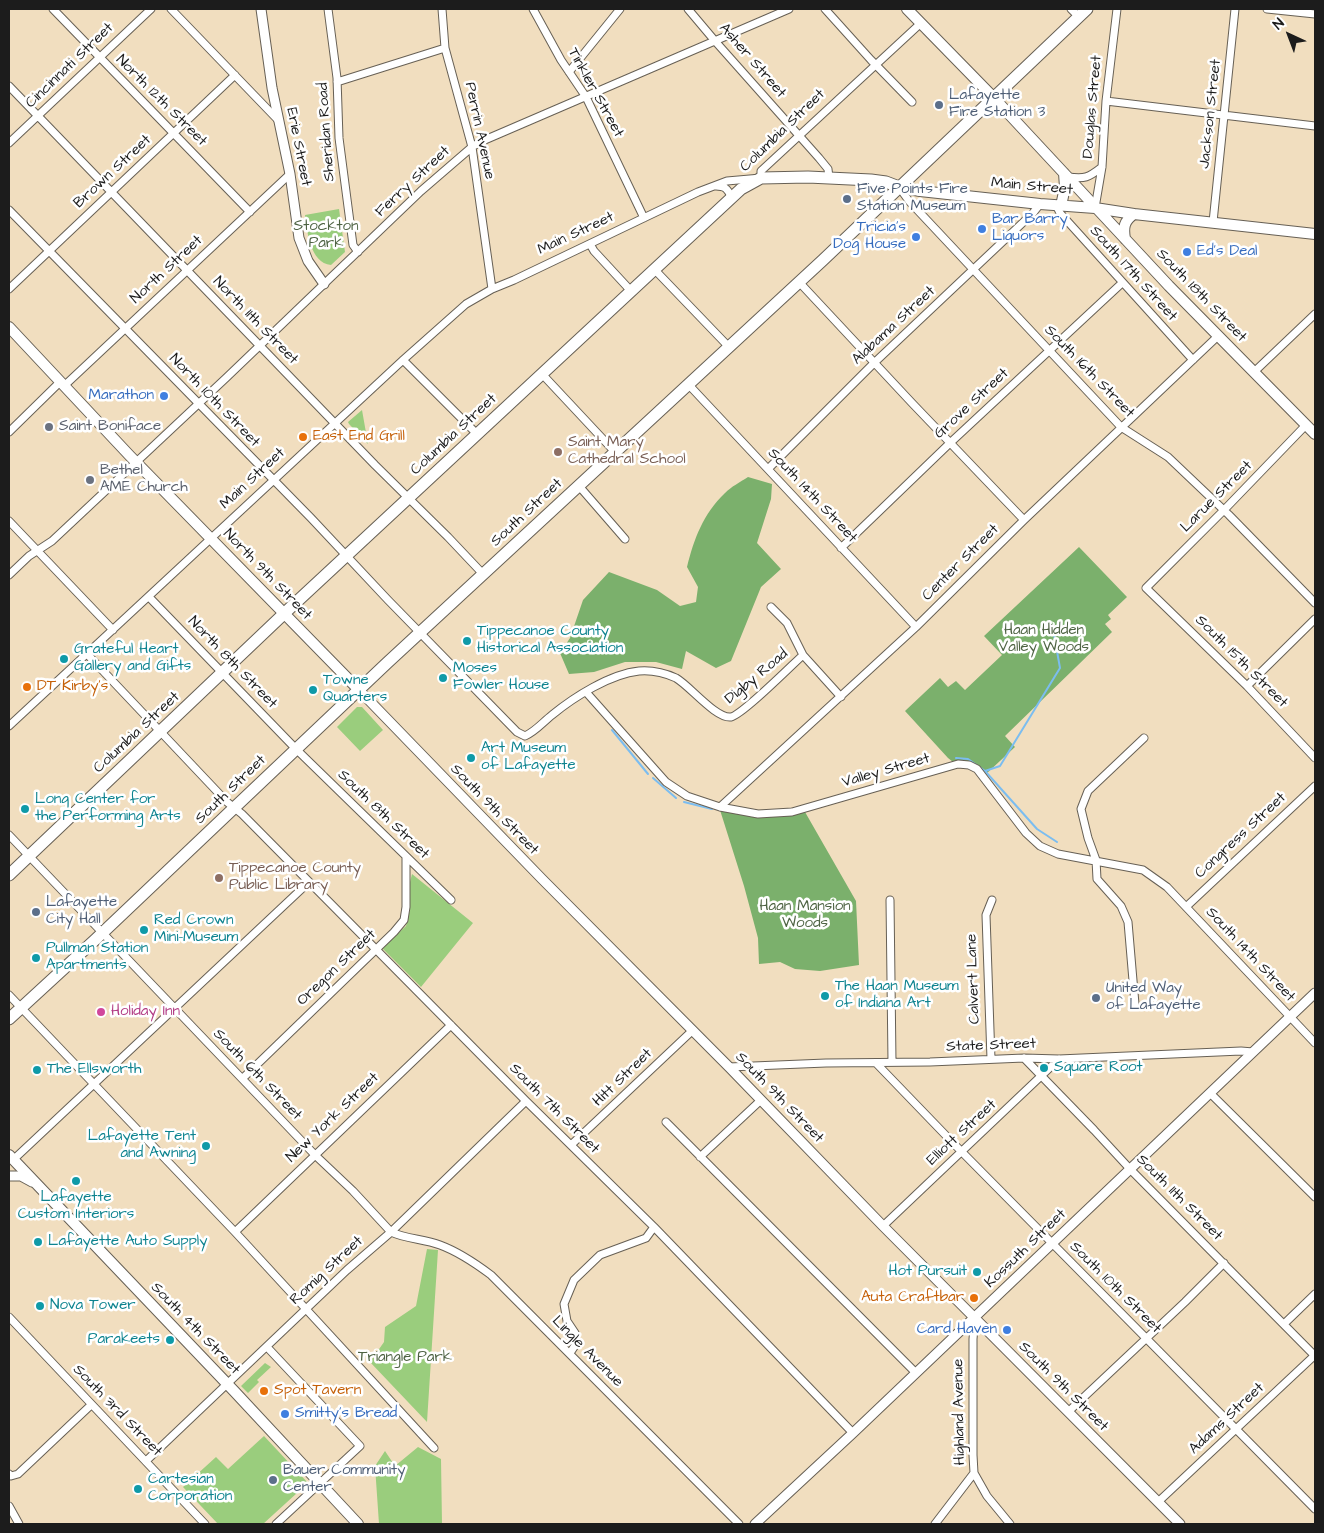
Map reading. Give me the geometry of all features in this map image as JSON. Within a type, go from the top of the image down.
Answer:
[{"type":"main road","name":"South 18th Street","points":[[907,9],[994,98],[1095,208],[1315,434]]},
{"type":"main road","name":"South Street","points":[[9,1019],[994,98],[1075,13],[1087,9]]},
{"type":"main road","points":[[1058,205],[1065,187],[1066,175]]},
{"type":"main road","name":"Main Street","points":[[761,178],[808,177],[871,180],[920,191],[1095,208],[1315,234]]},
{"type":"main road","name":"Columbia Street","points":[[9,875],[160,730],[731,197],[761,178]]},
{"type":"main road","points":[[1125,239],[1124,226],[1126,220],[1134,214]]},
{"type":"main road","name":"North 9th Street","points":[[9,327],[136,462],[359,690]]},
{"type":"main road","name":"South 4th Street","points":[[10,1159],[227,1384],[358,1524]]},
{"type":"street","name":"North 12th Street","points":[[53,9],[250,212]]},
{"type":"street","name":"Cincinnati Street","points":[[9,143],[151,9]]},
{"type":"street","points":[[172,9],[279,120]]},
{"type":"street","name":"Erie Street","points":[[261,9],[290,174],[298,238],[308,261],[324,284]]},
{"type":"street","name":"Sheridan Road","points":[[328,9],[337,82],[339,138],[353,245],[358,252]]},
{"type":"street","name":"Perrin Avenue","points":[[442,9],[445,48],[472,147],[492,289]]},
{"type":"street","name":"Tinkler Street","points":[[533,9],[569,72],[586,97],[644,218]]},
{"type":"street","points":[[569,72],[620,9]]},
{"type":"street","name":"Asher Street","points":[[688,9],[828,169],[829,178]]},
{"type":"street","name":"Ferry Street","points":[[9,575],[29,556],[52,541],[421,191],[472,147],[789,9]]},
{"type":"street","points":[[825,9],[912,102]]},
{"type":"street","name":"Douglas Street","points":[[1095,208],[1102,167],[1106,101],[1117,9]]},
{"type":"street","name":"Jackson Street","points":[[1213,222],[1235,9]]},
{"type":"street","points":[[1268,9],[1315,14]]},
{"type":"street","name":"Columbia Street","points":[[761,178],[760,171],[920,23]]},
{"type":"street","points":[[337,82],[445,48]]},
{"type":"street","name":"Brown Street","points":[[9,289],[235,74]]},
{"type":"street","name":"North 11th Street","points":[[9,86],[335,424],[483,574]]},
{"type":"street","points":[[1106,101],[1315,126]]},
{"type":"street","points":[[1066,175],[1085,178],[1091,176],[1102,167]]},
{"type":"street","name":"North Street","points":[[9,432],[125,328],[290,174]]},
{"type":"street","name":"Main Street","points":[[9,726],[273,480],[466,304],[492,289],[698,192],[727,181],[761,178]]},
{"type":"street","points":[[716,186],[726,188],[731,197]]},
{"type":"street","name":"South 16th Street","points":[[899,187],[909,201],[1121,427],[1168,457],[1224,510],[1315,604]]},
{"type":"street","name":"Alabama Street","points":[[768,468],[874,363],[1033,213],[1040,204]]},
{"type":"street","name":"South 17th Street","points":[[1058,205],[1060,214],[1193,360]]},
{"type":"street","name":"North 10th Street","points":[[9,210],[420,633]]},
{"type":"street","points":[[590,244],[594,251],[631,291]]},
{"type":"street","points":[[654,269],[728,346]]},
{"type":"street","points":[[799,282],[1024,520]]},
{"type":"street","name":"Grove Street","points":[[841,548],[950,443],[1122,283]]},
{"type":"street","points":[[1254,372],[1315,314]]},
{"type":"street","name":"Center Street","points":[[720,807],[916,627],[1024,520],[1218,336]]},
{"type":"street","points":[[403,360],[477,434]]},
{"type":"street","points":[[542,374],[615,452]]},
{"type":"street","name":"South 14th Street","points":[[688,384],[916,627]]},
{"type":"street","name":"Larue Street","points":[[1146,588],[1306,425]]},
{"type":"street","points":[[579,486],[625,539]]},
{"type":"street","points":[[9,521],[113,630]]},
{"type":"street","name":"South 15th Street","points":[[1146,588],[1247,686],[1315,758]]},
{"type":"street","name":"North 8th Street","points":[[149,597],[296,749]]},
{"type":"street","points":[[771,607],[787,623],[803,656]]},
{"type":"street","points":[[1247,686],[1315,619]]},
{"type":"street","points":[[420,633],[517,732],[525,736],[586,692]]},
{"type":"street","name":"South 7th Street","points":[[87,654],[227,802],[654,1227],[853,1433]]},
{"type":"street","name":"Digby Road","points":[[586,692],[611,678],[640,671],[656,672],[676,678],[718,713],[731,716],[739,712],[803,656],[841,696]]},
{"type":"street","name":"South 9th Street","points":[[359,690],[883,1226],[1180,1524]]},
{"type":"street","name":"Valley Street","points":[[586,692],[666,782],[687,796],[720,807],[758,814],[792,812],[958,764],[968,765],[977,769],[1026,833],[1040,846],[1058,854],[1143,870],[1167,887],[1186,907]]},
{"type":"street","points":[[1135,1004],[1128,922],[1122,906],[1097,879],[1096,860],[1081,809],[1088,791],[1144,738]]},
{"type":"street","name":"South 8th Street","points":[[296,749],[451,900]]},
{"type":"street","name":"Congress Street","points":[[1186,907],[1315,786]]},
{"type":"street","name":"South 6th Street","points":[[9,835],[315,1155],[392,1232]]},
{"type":"street","name":"Oregon Street","points":[[243,1078],[394,932],[404,920],[406,907],[406,857]]},
{"type":"street","points":[[10,1159],[94,1084],[309,882]]},
{"type":"street","points":[[890,900],[892,1062]]},
{"type":"street","name":"Calvert Lane","points":[[991,1059],[986,915],[992,900]]},
{"type":"street","name":"South 14th Street","points":[[1186,907],[1315,1043]]},
{"type":"street","name":"Kossuth Street","points":[[755,1524],[916,1374],[1315,992]]},
{"type":"street","points":[[9,995],[235,1232],[434,1448]]},
{"type":"street","name":"New York Street","points":[[235,1232],[451,1025]]},
{"type":"street","name":"Hitt Street","points":[[571,1145],[693,1030]]},
{"type":"street","name":"State Street","points":[[729,1067],[1253,1052]]},
{"type":"street","name":"South 11th Street","points":[[1024,1058],[1130,1169],[1315,1355]]},
{"type":"street","name":"Elliott Street","points":[[883,1226],[1059,1059]]},
{"type":"street","name":"South 10th Street","points":[[876,1063],[1315,1509]]},
{"type":"street","points":[[1210,1093],[1315,1197]]},
{"type":"street","points":[[700,1157],[761,1100]]},
{"type":"street","name":"Romig Street","points":[[146,1461],[306,1309],[392,1232],[526,1101]]},
{"type":"street","points":[[666,1122],[916,1374]]},
{"type":"street","points":[[9,1176],[21,1176],[36,1184]]},
{"type":"street","points":[[570,1353],[576,1344],[575,1333],[567,1321],[564,1304],[574,1280],[600,1255],[646,1238],[654,1227]]},
{"type":"street","name":"Lingle Avenue","points":[[392,1232],[439,1244],[462,1254],[491,1275],[739,1524]]},
{"type":"street","points":[[1068,1412],[1224,1263]]},
{"type":"street","points":[[1284,1323],[1315,1294]]},
{"type":"street","name":"South 3rd Street","points":[[9,1317],[205,1524]]},
{"type":"street","name":"Highland Avenue","points":[[975,1317],[973,1337],[974,1473],[987,1496],[1010,1524]]},
{"type":"street","points":[[267,1347],[360,1446],[276,1524]]},
{"type":"street","name":"Adams Street","points":[[1158,1502],[1315,1355]]},
{"type":"street","points":[[9,1474],[11,1476],[18,1474],[92,1405]]},
{"type":"street","points":[[935,1524],[974,1473]]},
{"type":"street","points":[[9,1506],[19,1524]]},
{"type":"green space","name":"Stockton Park","points":[[339,209],[345,252],[331,265],[318,259],[314,253],[305,215]]},
{"type":"green space","points":[[362,410],[368,444],[348,422]]},
{"type":"green space","points":[[748,477],[772,484],[771,499],[757,543],[781,569],[761,587],[731,661],[716,668],[686,651],[682,669],[656,662],[625,662],[594,672],[569,674],[560,653],[570,638],[583,600],[609,572],[657,590],[680,606],[696,602],[698,587],[687,567],[700,527],[717,501],[730,489]]},
{"type":"green space","name":"Haan Hidden Valley Woods","points":[[1079,547],[1127,597],[1108,615],[1111,619],[1105,624],[1112,632],[1005,736],[1015,747],[986,774],[969,761],[953,762],[905,711],[940,678],[948,687],[956,681],[965,690],[1002,655],[984,636]]},
{"type":"green space","points":[[357,707],[362,707],[383,730],[360,751],[337,727]]},
{"type":"green space","name":"Haan Mansion Woods","points":[[720,810],[793,815],[805,812],[856,901],[859,965],[820,971],[795,969],[780,962],[759,964],[758,938]]},
{"type":"green space","points":[[412,874],[473,923],[421,987],[382,948],[406,926],[410,909],[409,886]]},
{"type":"green space","name":"Triangle Park","points":[[427,1249],[438,1250],[427,1422],[370,1362],[384,1342],[385,1327],[416,1306]]},
{"type":"green space","points":[[265,1363],[271,1367],[257,1380],[259,1382],[248,1393],[241,1386]]},
{"type":"green space","points":[[264,1436],[308,1483],[263,1524],[218,1524],[183,1487],[216,1457],[228,1469]]},
{"type":"green space","points":[[418,1447],[441,1459],[442,1524],[379,1524],[375,1466],[385,1451],[395,1466]]},
{"type":"waterway","points":[[956,758],[968,759],[985,771],[1000,766],[1060,668],[1053,629]]},
{"type":"waterway","points":[[612,730],[648,774]]},
{"type":"waterway","points":[[985,771],[1037,829],[1057,842]]},
{"type":"waterway","points":[[653,778],[676,798]]},
{"type":"waterway","points":[[684,802],[712,809]]},
{"type":"place","name":"Lafayette Fire Station 3","points":[[939,105]]},
{"type":"place","name":"Five Points Fire Station Museum","points":[[847,199]]},
{"type":"place","name":"Bar Barry Liquors","points":[[982,229]]},
{"type":"place","name":"Tricia's Dog House","points":[[916,237]]},
{"type":"place","name":"Ed's Deal","points":[[1187,252]]},
{"type":"place","name":"Marathon","points":[[164,396]]},
{"type":"place","name":"Saint Boniface","points":[[49,427]]},
{"type":"place","name":"East End Grill","points":[[303,437]]},
{"type":"place","name":"Saint Mary Cathedral School","points":[[558,452]]},
{"type":"place","name":"Bethel AME Church","points":[[90,480]]},
{"type":"place","name":"Tippecanoe County Historical Association","points":[[467,641]]},
{"type":"place","name":"Grateful Heart Gallery and Gifts","points":[[64,659]]},
{"type":"place","name":"Moses Fowler House","points":[[443,678]]},
{"type":"place","name":"DT Kirby's","points":[[27,687]]},
{"type":"place","name":"Towne Quarters","points":[[313,690]]},
{"type":"place","name":"Art Museum of Lafayette","points":[[471,758]]},
{"type":"place","name":"Long Center for the Performing Arts","points":[[25,809]]},
{"type":"place","name":"Tippecanoe County Public Library","points":[[219,878]]},
{"type":"place","name":"Lafayette City Hall","points":[[36,912]]},
{"type":"place","name":"Red Crown Mini-Museum","points":[[144,930]]},
{"type":"place","name":"Pullman Station Apartments","points":[[36,958]]},
{"type":"place","name":"The Haan Museum of Indiana Art","points":[[825,996]]},
{"type":"place","name":"United Way of Lafayette","points":[[1096,998]]},
{"type":"place","name":"Holiday Inn","points":[[101,1012]]},
{"type":"place","name":"Square Root","points":[[1044,1068]]},
{"type":"place","name":"The Ellsworth","points":[[37,1070]]},
{"type":"place","name":"Lafayette Tent and Awning","points":[[206,1146]]},
{"type":"place","name":"Lafayette Custom Interiors","points":[[76,1181]]},
{"type":"place","name":"Lafayette Auto Supply","points":[[38,1242]]},
{"type":"place","name":"Hot Pursuit","points":[[977,1272]]},
{"type":"place","name":"Auta Craftbar","points":[[974,1298]]},
{"type":"place","name":"Nova Tower","points":[[40,1306]]},
{"type":"place","name":"Card Haven","points":[[1007,1330]]},
{"type":"place","name":"Parakeets","points":[[170,1340]]},
{"type":"place","name":"Spot Tavern","points":[[264,1391]]},
{"type":"place","name":"Smitty's Bread","points":[[285,1414]]},
{"type":"place","name":"Bauer Community Center","points":[[273,1480]]},
{"type":"place","name":"Cartesian Corporation","points":[[138,1489]]}]
